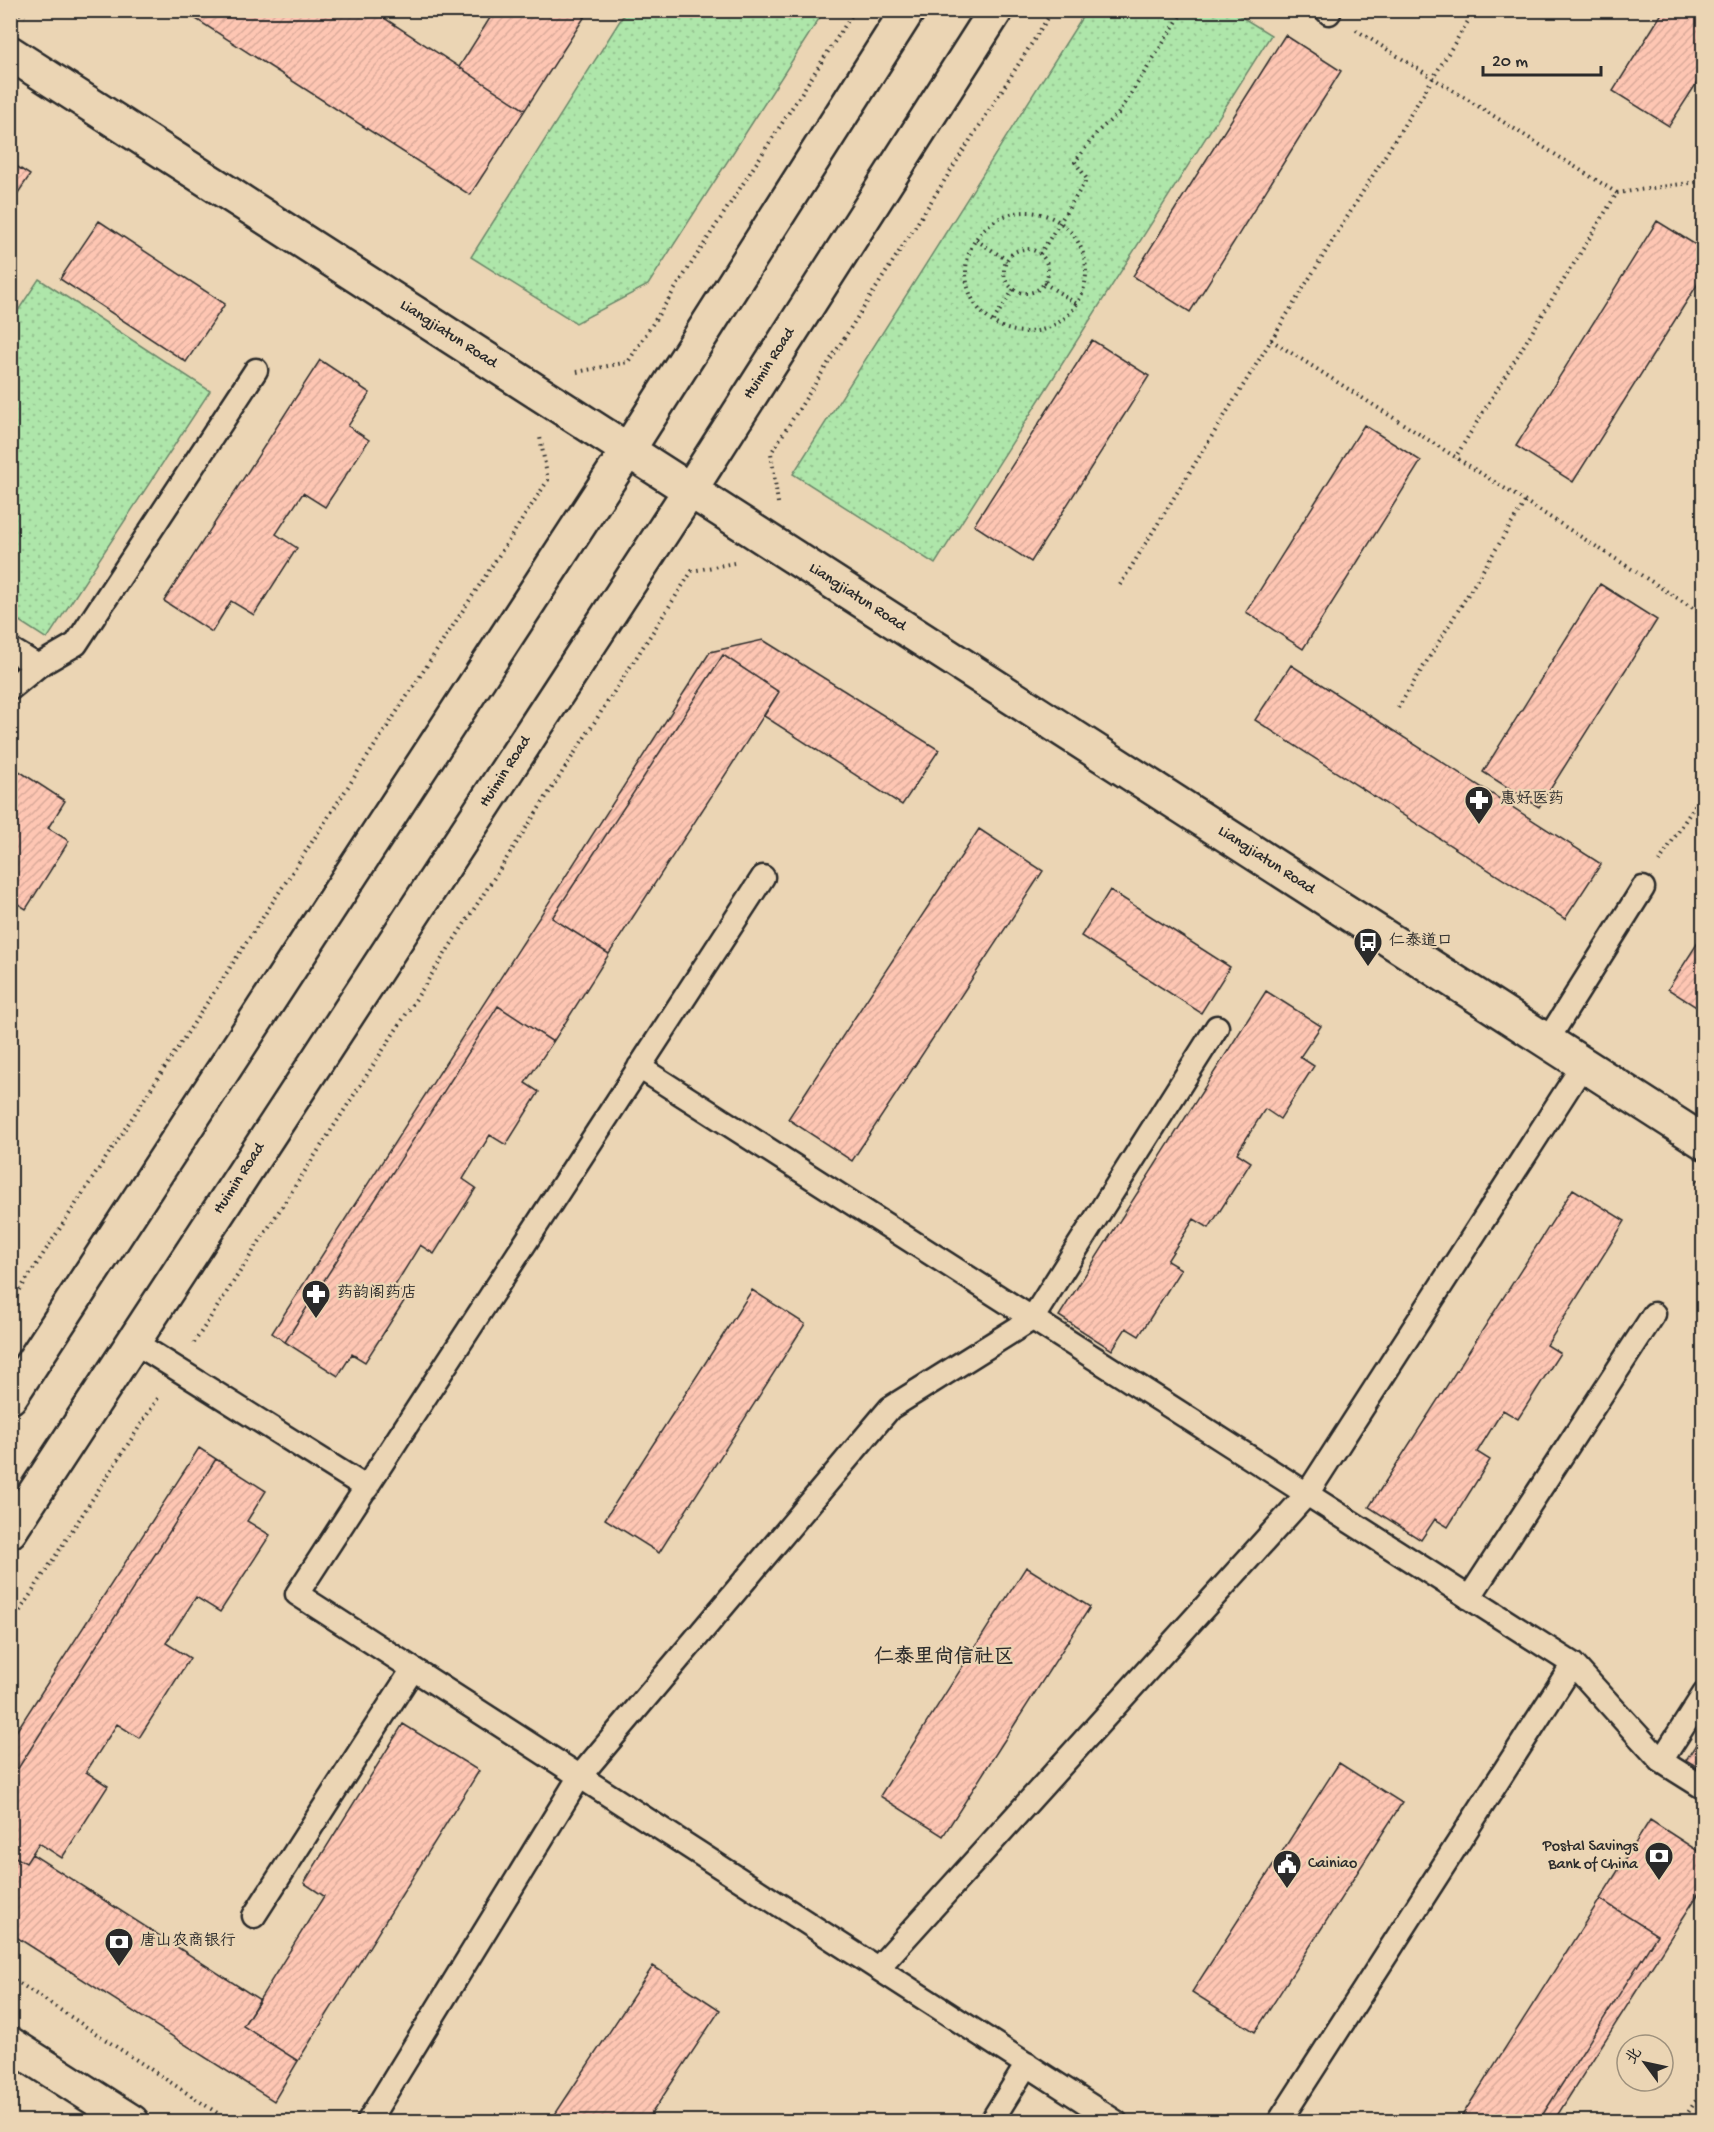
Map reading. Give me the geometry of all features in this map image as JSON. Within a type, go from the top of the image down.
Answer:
[{"type":"main road","points":[[10,1397],[628,450],[908,10]]},
{"type":"main road","name":"Huimin Road","points":[[10,1531],[690,490],[996,10]]},
{"type":"main road","name":"Liangjiatun Road","points":[[10,53],[1704,1142]]},
{"type":"main road","points":[[10,2044],[132,2121]]},
{"type":"lane","points":[[10,689],[38,666],[76,644],[256,370]]},
{"type":"lane","points":[[10,649],[38,666]]},
{"type":"lane","points":[[763,877],[297,1594],[1116,2121]]},
{"type":"lane","points":[[1547,1041],[1643,888]]},
{"type":"lane","points":[[368,2121],[579,1776],[890,1408],[1032,1319],[1217,1027]]},
{"type":"lane","points":[[878,1968],[1307,1494],[1583,1065]]},
{"type":"lane","points":[[639,1067],[1573,1664],[1661,1761],[1704,1788]]},
{"type":"lane","points":[[1469,1598],[1654,1314]]},
{"type":"lane","points":[[134,1341],[367,1488]]},
{"type":"lane","points":[[1279,2121],[1573,1664]]},
{"type":"lane","points":[[254,1917],[413,1669]]},
{"type":"lane","points":[[1661,1761],[1704,1694]]},
{"type":"lane","points":[[991,2121],[1027,2064]]},
{"type":"path","points":[[578,372],[628,362],[855,10]]},
{"type":"path","points":[[778,506],[771,453],[1053,10]]},
{"type":"path","points":[[1040,254],[1087,179],[1075,162],[1098,131],[1118,114],[1184,10]]},
{"type":"path","points":[[1120,585],[1475,10]]},
{"type":"path","points":[[1327,12],[1617,193],[1704,181]]},
{"type":"path","points":[[1455,458],[1617,193]]},
{"type":"path","points":[[1023,212],[1042,213],[1060,222],[1075,235],[1084,253],[1087,273],[1083,292],[1077,304],[1059,323],[1041,331],[1021,332],[1002,327],[985,316],[973,300],[967,281],[967,261],[976,240],[986,227],[1003,216],[1023,212]]},
{"type":"path","points":[[976,240],[1007,260]]},
{"type":"path","points":[[1024,249],[1040,254],[1047,263],[1048,271],[1044,283],[1038,290],[1031,292],[1023,293],[1014,289],[1006,280],[1004,273],[1007,260],[1018,250],[1024,249]]},
{"type":"path","points":[[1044,283],[1077,304]]},
{"type":"path","points":[[993,321],[1014,289]]},
{"type":"path","points":[[1271,340],[1704,615]]},
{"type":"path","points":[[10,1305],[548,480],[539,433]]},
{"type":"path","points":[[1398,708],[1525,502]]},
{"type":"path","points":[[10,1626],[692,571],[740,562]]},
{"type":"path","points":[[1643,888],[1704,791]]},
{"type":"path","points":[[10,1977],[231,2121]]},
{"type":"path","points":[[1682,2121],[1704,2088]]},
{"type":"green space","points":[[626,11],[824,11],[648,285],[576,323],[471,257]]},
{"type":"green space","points":[[1086,11],[1232,11],[1271,35],[935,564],[793,474]]},
{"type":"green space","points":[[39,279],[210,391],[47,639],[10,615],[11,321]]},
{"type":"building","points":[[182,10],[372,10],[525,110],[470,195]]},
{"type":"building","points":[[495,10],[589,10],[525,110],[459,67]]},
{"type":"building","points":[[1664,10],[1704,10],[1704,72],[1669,126],[1613,91]]},
{"type":"building","points":[[1285,35],[1341,71],[1190,312],[1133,276]]},
{"type":"building","points":[[10,162],[30,175],[10,205]]},
{"type":"building","points":[[99,221],[225,304],[186,362],[60,279]]},
{"type":"building","points":[[1657,221],[1704,250],[1704,274],[1573,482],[1516,446]]},
{"type":"building","points":[[1092,340],[1149,376],[1031,562],[974,525]]},
{"type":"building","points":[[320,360],[370,393],[348,426],[369,440],[325,507],[303,493],[276,534],[297,548],[254,615],[231,601],[212,632],[164,601]]},
{"type":"building","points":[[1364,425],[1421,461],[1303,649],[1246,612]]},
{"type":"building","points":[[1600,584],[1657,620],[1539,807],[1483,772]]},
{"type":"building","points":[[763,640],[939,750],[902,805],[764,716],[779,692],[723,655],[552,918],[609,954],[553,1042],[498,1006],[285,1342],[272,1333],[710,652]]},
{"type":"building","points":[[723,655],[779,692],[609,954],[552,918]]},
{"type":"building","points":[[1291,665],[1601,864],[1565,919],[1255,720]]},
{"type":"building","points":[[16,769],[65,801],[48,828],[69,841],[26,909],[10,899],[10,777]]},
{"type":"building","points":[[979,829],[1043,871],[852,1161],[788,1119]]},
{"type":"building","points":[[1110,890],[1230,967],[1201,1013],[1081,936]]},
{"type":"building","points":[[1704,933],[1704,1012],[1668,989]]},
{"type":"building","points":[[1266,991],[1321,1026],[1300,1057],[1314,1066],[1280,1119],[1265,1109],[1237,1153],[1251,1162],[1209,1228],[1194,1219],[1167,1261],[1181,1269],[1139,1336],[1126,1328],[1112,1350],[1059,1316]]},
{"type":"building","points":[[498,1006],[553,1042],[525,1083],[539,1092],[506,1145],[490,1135],[463,1179],[476,1188],[434,1254],[420,1245],[394,1287],[408,1295],[365,1362],[352,1354],[338,1376],[285,1342]]},
{"type":"building","points":[[1573,1189],[1625,1221],[1547,1345],[1560,1353],[1518,1419],[1503,1410],[1477,1452],[1490,1460],[1448,1527],[1435,1519],[1421,1540],[1369,1507]]},
{"type":"building","points":[[752,1290],[805,1324],[659,1553],[605,1519]]},
{"type":"building","points":[[199,1448],[216,1459],[10,1781],[10,1741]]},
{"type":"building","points":[[216,1459],[266,1491],[247,1521],[270,1535],[220,1612],[196,1597],[166,1643],[190,1658],[139,1738],[117,1724],[86,1772],[108,1786],[62,1858],[39,1843],[26,1863],[10,1854],[10,1781]]},
{"type":"building","points":[[1026,1567],[1090,1607],[943,1836],[880,1796]]},
{"type":"building","points":[[403,1724],[479,1771],[298,2061],[243,2026],[324,1896],[304,1883]]},
{"type":"building","points":[[1704,1732],[1704,1771],[1686,1760]]},
{"type":"building","points":[[1339,1763],[1402,1803],[1255,2032],[1192,1992]]},
{"type":"building","points":[[1650,1820],[1704,1855],[1704,1885],[1553,2122],[1538,2122],[1657,1935],[1600,1899]]},
{"type":"building","points":[[10,1854],[26,1863],[32,1854],[260,2000],[243,2026],[298,2061],[274,2101],[10,1933]]},
{"type":"building","points":[[1600,1899],[1657,1935],[1538,2122],[1458,2122]]},
{"type":"building","points":[[653,1966],[720,2010],[646,2122],[550,2122]]},
{"type":"place","name":"惠好医药","points":[[1479,826]]},
{"type":"place","name":"仁泰道口","points":[[1368,968]]},
{"type":"place","name":"药韵阁药店","points":[[316,1320]]},
{"type":"place","name":"Postal Savings Bank of China","points":[[1659,1882]]},
{"type":"place","name":"Cainiao","points":[[1287,1890]]},
{"type":"place","name":"唐山农商银行","points":[[119,1968]]},
{"type":"district","name":"仁泰里尚信社区","points":[[944,1658]]}]
